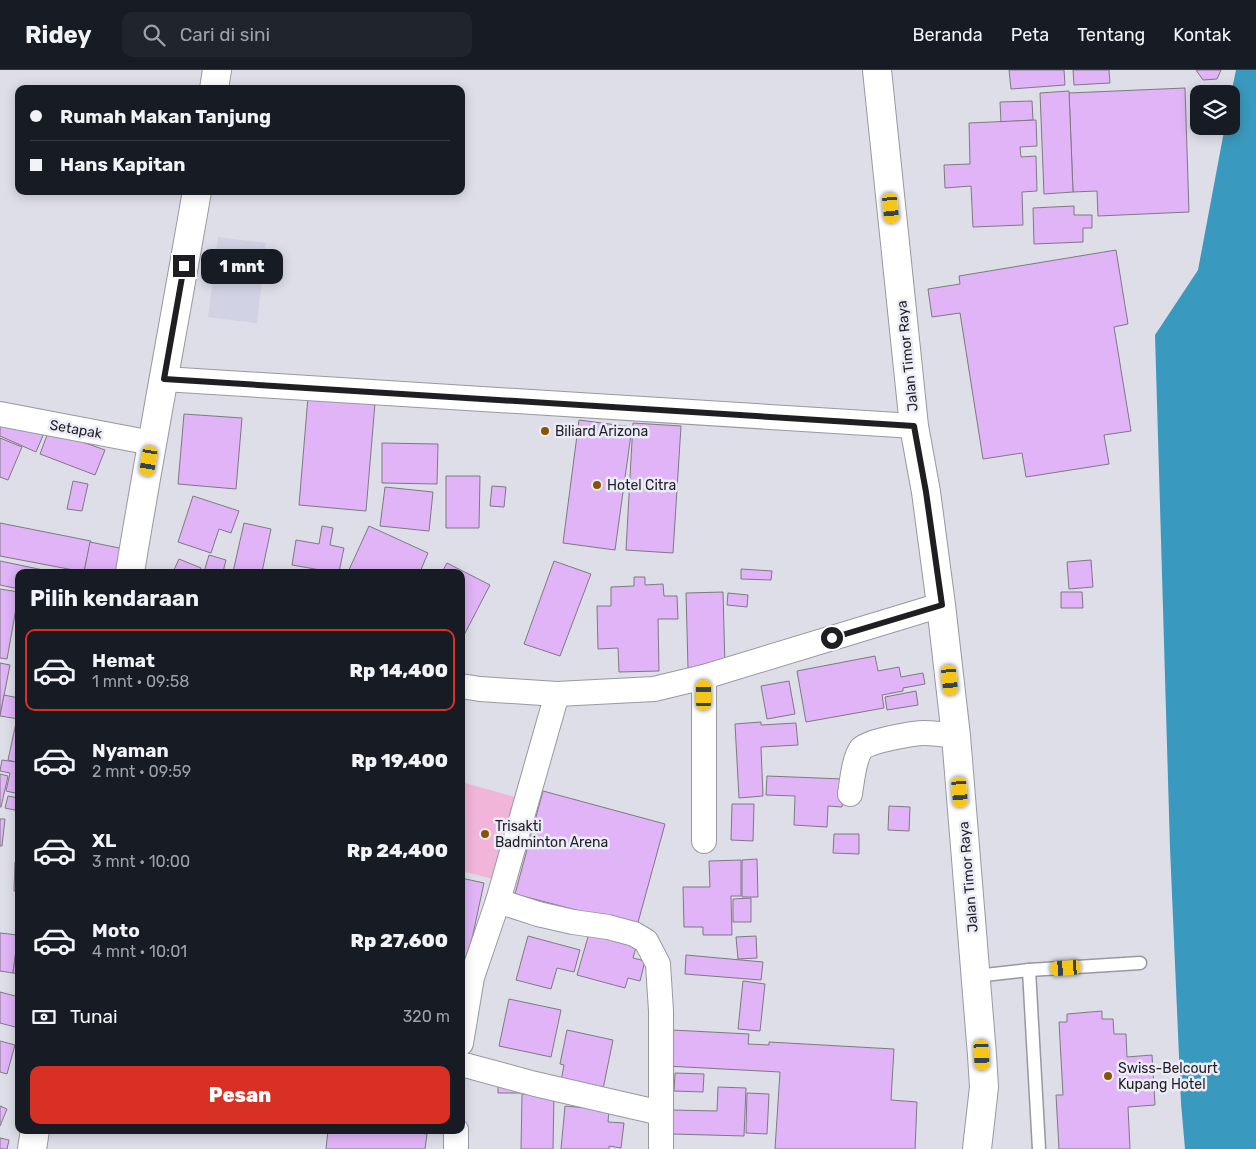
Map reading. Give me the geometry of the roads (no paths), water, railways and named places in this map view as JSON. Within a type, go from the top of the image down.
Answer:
[{"type":"main road","points":[[215,85],[217,70]]},
{"type":"main road","name":"Jalan Timor Raya","points":[[876,70],[914,426],[926,492],[942,605],[956,736],[984,1087],[977,1149]]},
{"type":"main road","points":[[131,569],[195,195]]},
{"type":"main road","points":[[32,1149],[35,1134]]},
{"type":"street","points":[[164,379],[914,426]]},
{"type":"street","name":"Setapak","points":[[0,414],[152,443]]},
{"type":"street","points":[[465,687],[557,694],[654,689],[704,676],[942,605]]},
{"type":"street","points":[[704,676],[704,841]]},
{"type":"street","points":[[465,998],[467,976],[498,900],[557,694]]},
{"type":"street","points":[[850,794],[857,758],[864,745],[895,737],[925,733],[956,736]]},
{"type":"street","points":[[498,900],[538,914],[608,927],[634,934],[646,941],[658,964],[662,1068],[661,1149]]},
{"type":"street","points":[[465,1065],[535,1084],[660,1113]]},
{"type":"street","points":[[456,1134],[456,1149]]},
{"type":"lane","points":[[976,976],[1029,970],[1140,963]]},
{"type":"lane","points":[[1029,970],[1039,1149]]},
{"type":"water","points":[[1236,70],[1256,70],[1256,1149],[1185,1149],[1181,1103],[1170,848],[1155,335],[1198,270],[1223,135],[1240,135],[1240,85],[1233,85]]},
{"type":"place","name":"Biliard Arizona","points":[[545,431]]},
{"type":"place","name":"Hotel Citra","points":[[597,485]]},
{"type":"place","name":"Trisakti Badminton Arena","points":[[485,834]]},
{"type":"place","name":"Swiss-Belcourt Kupang Hotel","points":[[1108,1076]]}]
